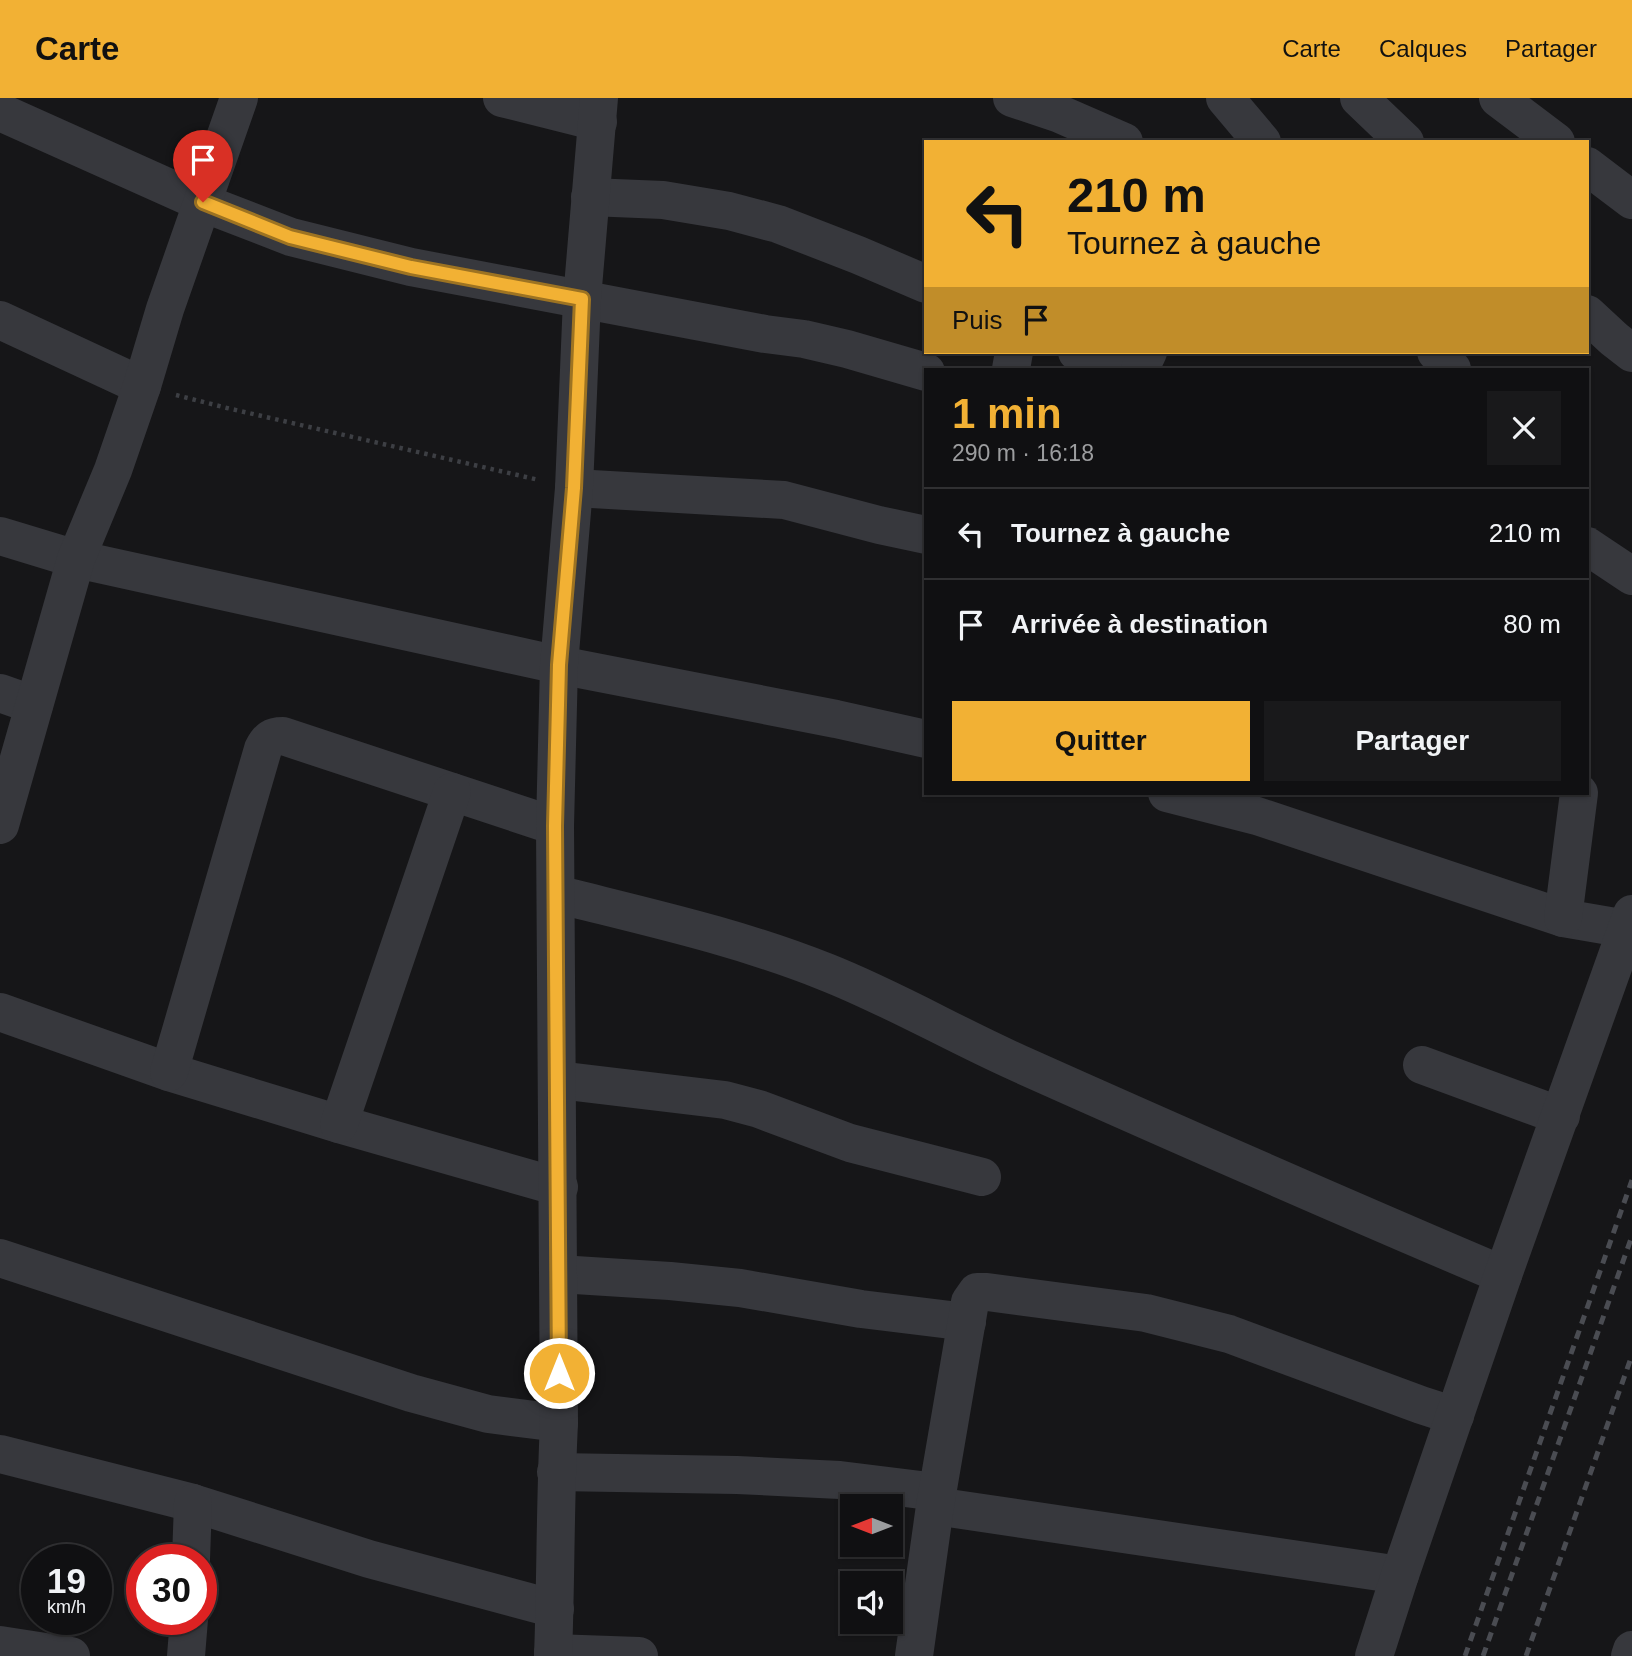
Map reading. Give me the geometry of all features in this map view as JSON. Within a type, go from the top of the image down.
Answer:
[{"type":"street","points":[[0,825],[17,699],[113,470],[165,309],[239,98]]},
{"type":"street","points":[[502,98],[598,110],[582,299],[574,488],[559,665],[555,826],[559,1423],[553,1655],[639,1656]]},
{"type":"street","points":[[1012,98],[1060,114],[1120,140]]},
{"type":"street","points":[[1359,98],[1403,140]]},
{"type":"street","points":[[1499,98],[1553,140]]},
{"type":"street","points":[[0,111],[203,202],[290,237],[411,267],[765,334],[804,339],[924,371]]},
{"type":"street","points":[[1589,168],[1632,200]]},
{"type":"street","points":[[590,198],[663,200],[729,211],[778,224],[924,283]]},
{"type":"street","points":[[1589,316],[1632,353]]},
{"type":"street","points":[[0,320],[142,386]]},
{"type":"street","points":[[1081,354],[1111,368]]},
{"type":"street","points":[[1438,354],[1451,368]]},
{"type":"street","points":[[574,488],[784,500],[924,535]]},
{"type":"street","points":[[0,536],[76,559],[559,665],[924,739]]},
{"type":"street","points":[[1589,547],[1632,576]]},
{"type":"street","points":[[169,1072],[259,763],[267,741],[274,736],[283,736],[555,826]]},
{"type":"street","points":[[339,1124],[452,792]]},
{"type":"street","points":[[1175,795],[1256,816],[1563,918],[1629,921],[1399,1575],[1374,1656]]},
{"type":"street","points":[[1563,918],[1579,795]]},
{"type":"street","points":[[556,894],[697,929],[827,972],[1076,1089],[1503,1276]]},
{"type":"street","points":[[0,1013],[169,1072],[559,1187]]},
{"type":"street","points":[[1422,1065],[1561,1116]]},
{"type":"street","points":[[558,1080],[725,1100],[759,1109],[850,1143],[982,1177]]},
{"type":"street","points":[[0,1258],[411,1393],[488,1414],[559,1423]]},
{"type":"street","points":[[559,1274],[740,1288],[860,1309],[967,1322]]},
{"type":"street","points":[[914,1656],[936,1499],[970,1302],[977,1292],[1146,1314],[1229,1334],[1455,1416]]},
{"type":"street","points":[[0,1454],[193,1503],[369,1559],[555,1609]]},
{"type":"street","points":[[556,1472],[737,1475],[827,1480],[1399,1575]]},
{"type":"street","points":[[192,1544],[193,1503]]},
{"type":"street","points":[[186,1656],[188,1635]]},
{"type":"street","points":[[0,1645],[71,1656]]},
{"type":"street","points":[[1630,1656],[1632,1650]]},
{"type":"path","points":[[142,386],[574,488]]},
{"type":"railway","points":[[1465,1656],[1632,1180]]},
{"type":"railway","points":[[1483,1656],[1632,1236]]},
{"type":"railway","points":[[1526,1656],[1632,1355]]},
{"type":"route","points":[[203,202],[290,237],[411,267],[582,299],[574,488],[559,665],[555,826],[559,1373]]}]
